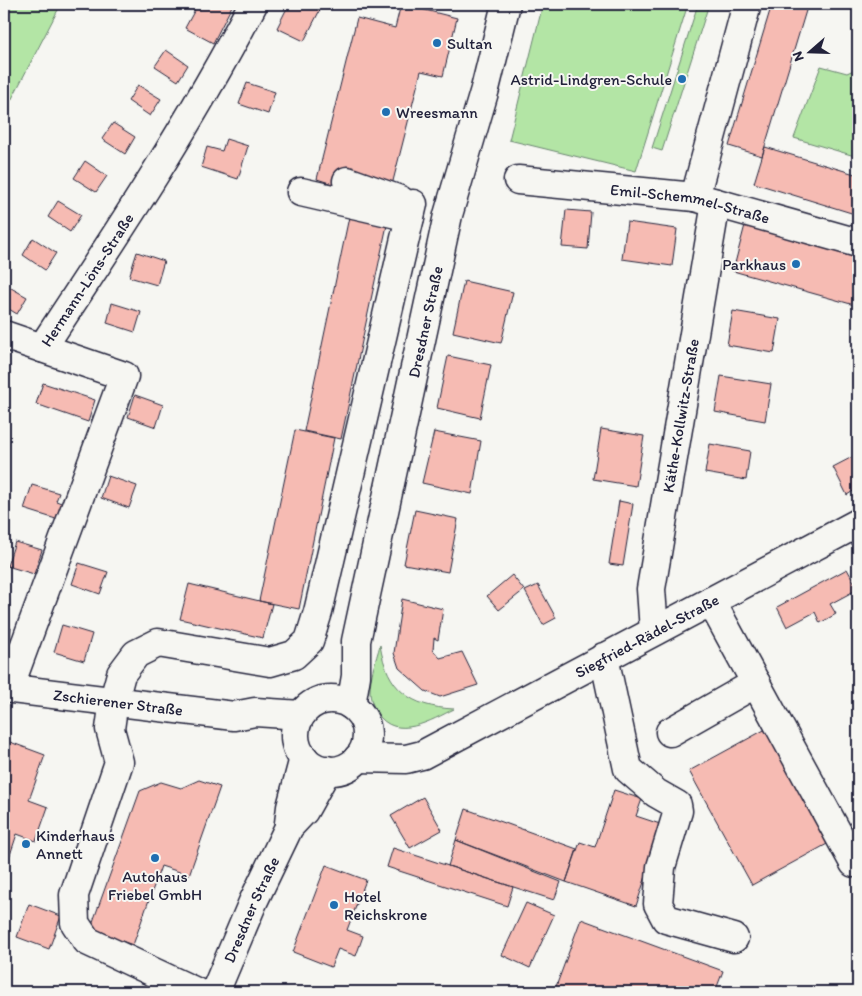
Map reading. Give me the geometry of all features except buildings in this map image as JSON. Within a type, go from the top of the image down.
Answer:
[{"type":"street","name":"Hermann-Löns-Straße","points":[[6,688],[124,376],[42,348],[138,201],[224,60],[253,4]]},
{"type":"street","name":"Dresdner Straße","points":[[340,702],[356,676],[356,641],[448,215],[485,89],[506,4]]},
{"type":"street","name":"Käthe-Kollwitz-Straße","points":[[654,631],[651,589],[706,200],[747,4]]},
{"type":"street","name":"Emil-Schemmel-Straße","points":[[518,180],[706,200],[858,243]]},
{"type":"street","points":[[347,181],[411,211]]},
{"type":"street","points":[[302,192],[411,211],[448,215]]},
{"type":"street","points":[[196,992],[87,941],[75,923],[74,895],[119,762],[110,730],[114,700],[121,674],[136,654],[158,643],[270,662],[294,655],[309,641],[318,612],[411,211]]},
{"type":"street","points":[[4,335],[42,348]]},
{"type":"street","name":"Siegfried-Rädel-Straße","points":[[358,758],[406,759],[422,755],[858,523]]},
{"type":"street","points":[[711,601],[854,863]]},
{"type":"street","points":[[604,657],[628,769],[656,793],[677,804],[678,811],[661,867],[658,904],[666,919],[734,938]]},
{"type":"street","points":[[670,732],[756,684]]},
{"type":"street","name":"Zschierener Straße","points":[[6,688],[234,716],[251,727],[307,746]]},
{"type":"street","points":[[340,702],[364,720],[366,731],[364,749],[358,758],[348,766],[307,746],[314,703],[340,702]]},
{"type":"street","points":[[366,731],[392,740],[434,747]]},
{"type":"street","name":"Dresdner Straße","points":[[215,992],[253,902],[289,827],[312,798],[307,746]]},
{"type":"green space","points":[[4,4],[61,4],[4,114]]},
{"type":"green space","points":[[543,4],[688,4],[636,171],[509,140]]},
{"type":"green space","points":[[698,4],[709,4],[662,151],[652,148]]},
{"type":"green space","points":[[821,66],[847,73],[858,68],[858,157],[794,138]]},
{"type":"green space","points":[[380,645],[388,673],[403,693],[425,704],[454,709],[425,723],[414,726],[394,726],[385,722],[377,713],[370,694],[372,674]]},
{"type":"place","name":"Sultan","points":[[437,43]]},
{"type":"place","name":"Astrid-Lindgren-Schule","points":[[682,79]]},
{"type":"place","name":"Wreesmann","points":[[386,112]]},
{"type":"place","name":"Parkhaus","points":[[796,264]]},
{"type":"place","name":"Kinderhaus Annett","points":[[26,844]]},
{"type":"place","name":"Autohaus Friebel GmbH","points":[[155,858]]},
{"type":"place","name":"Hotel Reichskrone","points":[[334,905]]}]
